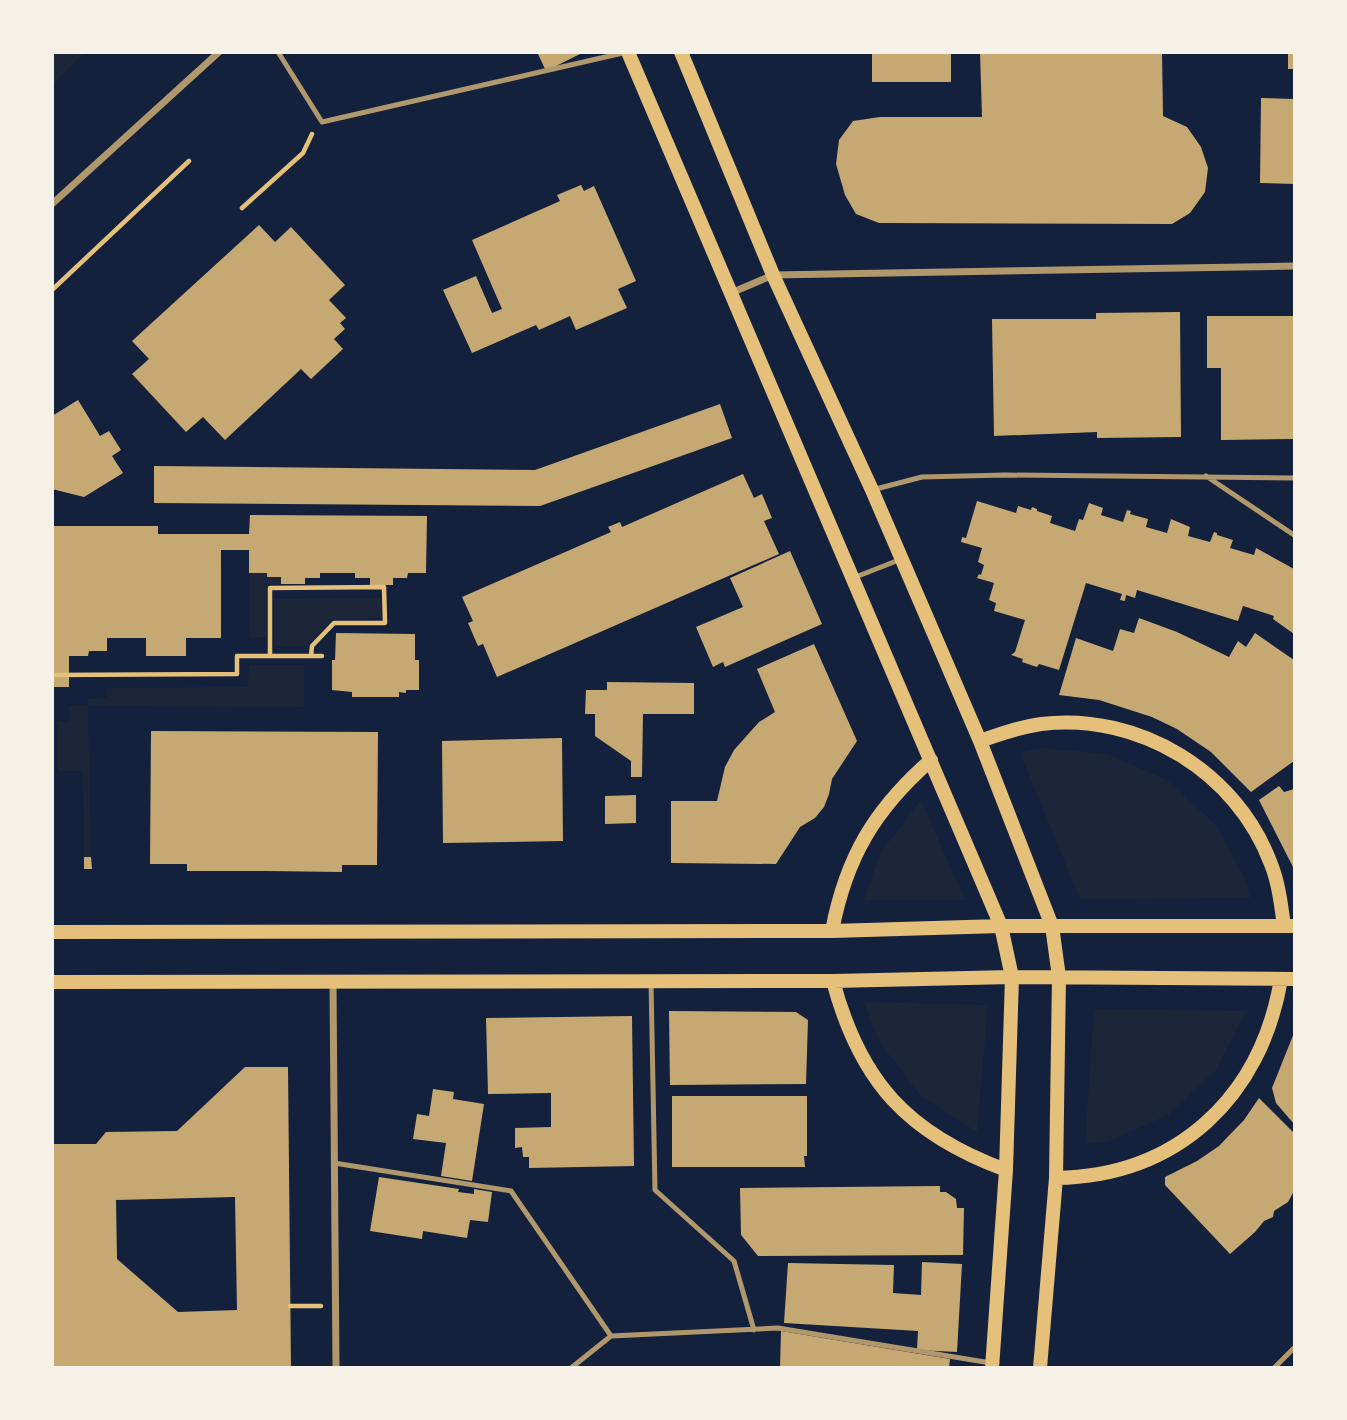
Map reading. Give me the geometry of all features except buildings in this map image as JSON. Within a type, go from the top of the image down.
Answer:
[{"type":"main road","points":[[628,52],[1001,926],[1012,977],[1006,1170],[992,1365]]},
{"type":"main road","points":[[681,52],[774,275],[872,490],[980,741],[1052,926],[1059,977],[1056,1178],[1040,1367]]},
{"type":"main road","points":[[52,932],[832,931],[1001,926],[1289,926],[1271,864],[1258,835],[1240,808],[1219,784],[1194,763],[1137,734],[1106,726],[1042,724],[1010,730],[980,741]]},
{"type":"main road","points":[[832,931],[844,882],[864,836],[894,795],[931,760]]},
{"type":"main road","points":[[52,982],[651,982],[1012,977],[1288,979],[1268,1034],[1242,1084],[1204,1125],[1181,1142],[1133,1166],[1082,1178],[1056,1178]]},
{"type":"main road","points":[[834,981],[843,1018],[859,1054],[880,1085],[906,1114],[936,1138],[971,1157],[1006,1170]]},
{"type":"street","points":[[52,204],[219,52]]},
{"type":"street","points":[[731,293],[774,275],[1294,266]]},
{"type":"street","points":[[333,982],[337,1367]]},
{"type":"lane","points":[[278,52],[322,122],[628,52]]},
{"type":"lane","points":[[872,490],[922,477],[1005,475],[1294,478]]},
{"type":"lane","points":[[1206,477],[1294,535]]},
{"type":"lane","points":[[853,578],[902,559]]},
{"type":"lane","points":[[651,982],[655,1190],[734,1261],[754,1329]]},
{"type":"lane","points":[[334,1163],[511,1191],[611,1336]]},
{"type":"lane","points":[[571,1367],[611,1336],[778,1328],[992,1365]]},
{"type":"lane","points":[[1273,1367],[1294,1348]]},
{"type":"path","points":[[242,208],[303,153],[308,139],[322,122]]},
{"type":"path","points":[[52,290],[189,161]]},
{"type":"path","points":[[270,656],[270,588],[384,587],[385,623],[334,623],[312,646],[312,656]]},
{"type":"path","points":[[52,675],[237,674],[237,656],[322,656]]},
{"type":"path","points":[[290,1307],[336,1305]]},
{"type":"shaded area","points":[[52,53],[84,53],[53,84]]},
{"type":"shaded area","points":[[249,573],[267,573],[267,577],[281,577],[281,584],[266,584],[266,637],[249,637]]},
{"type":"shaded area","points":[[381,598],[382,618],[333,619],[306,646],[275,646],[275,599]]},
{"type":"shaded area","points":[[249,665],[304,665],[304,707],[88,706],[88,699],[107,698],[107,688],[248,687]]},
{"type":"shaded area","points":[[69,706],[88,706],[91,857],[84,857],[83,771],[58,771],[58,722],[69,721]]},
{"type":"shaded area","points":[[1041,748],[1107,754],[1167,780],[1216,825],[1247,883],[1250,898],[1080,899],[1020,753]]},
{"type":"shaded area","points":[[921,800],[965,900],[864,900],[880,853]]},
{"type":"shaded area","points":[[864,1002],[988,1005],[977,1132],[921,1096],[880,1043]]},
{"type":"shaded area","points":[[1094,1009],[1246,1011],[1216,1070],[1168,1115],[1107,1142],[1085,1144]]}]
